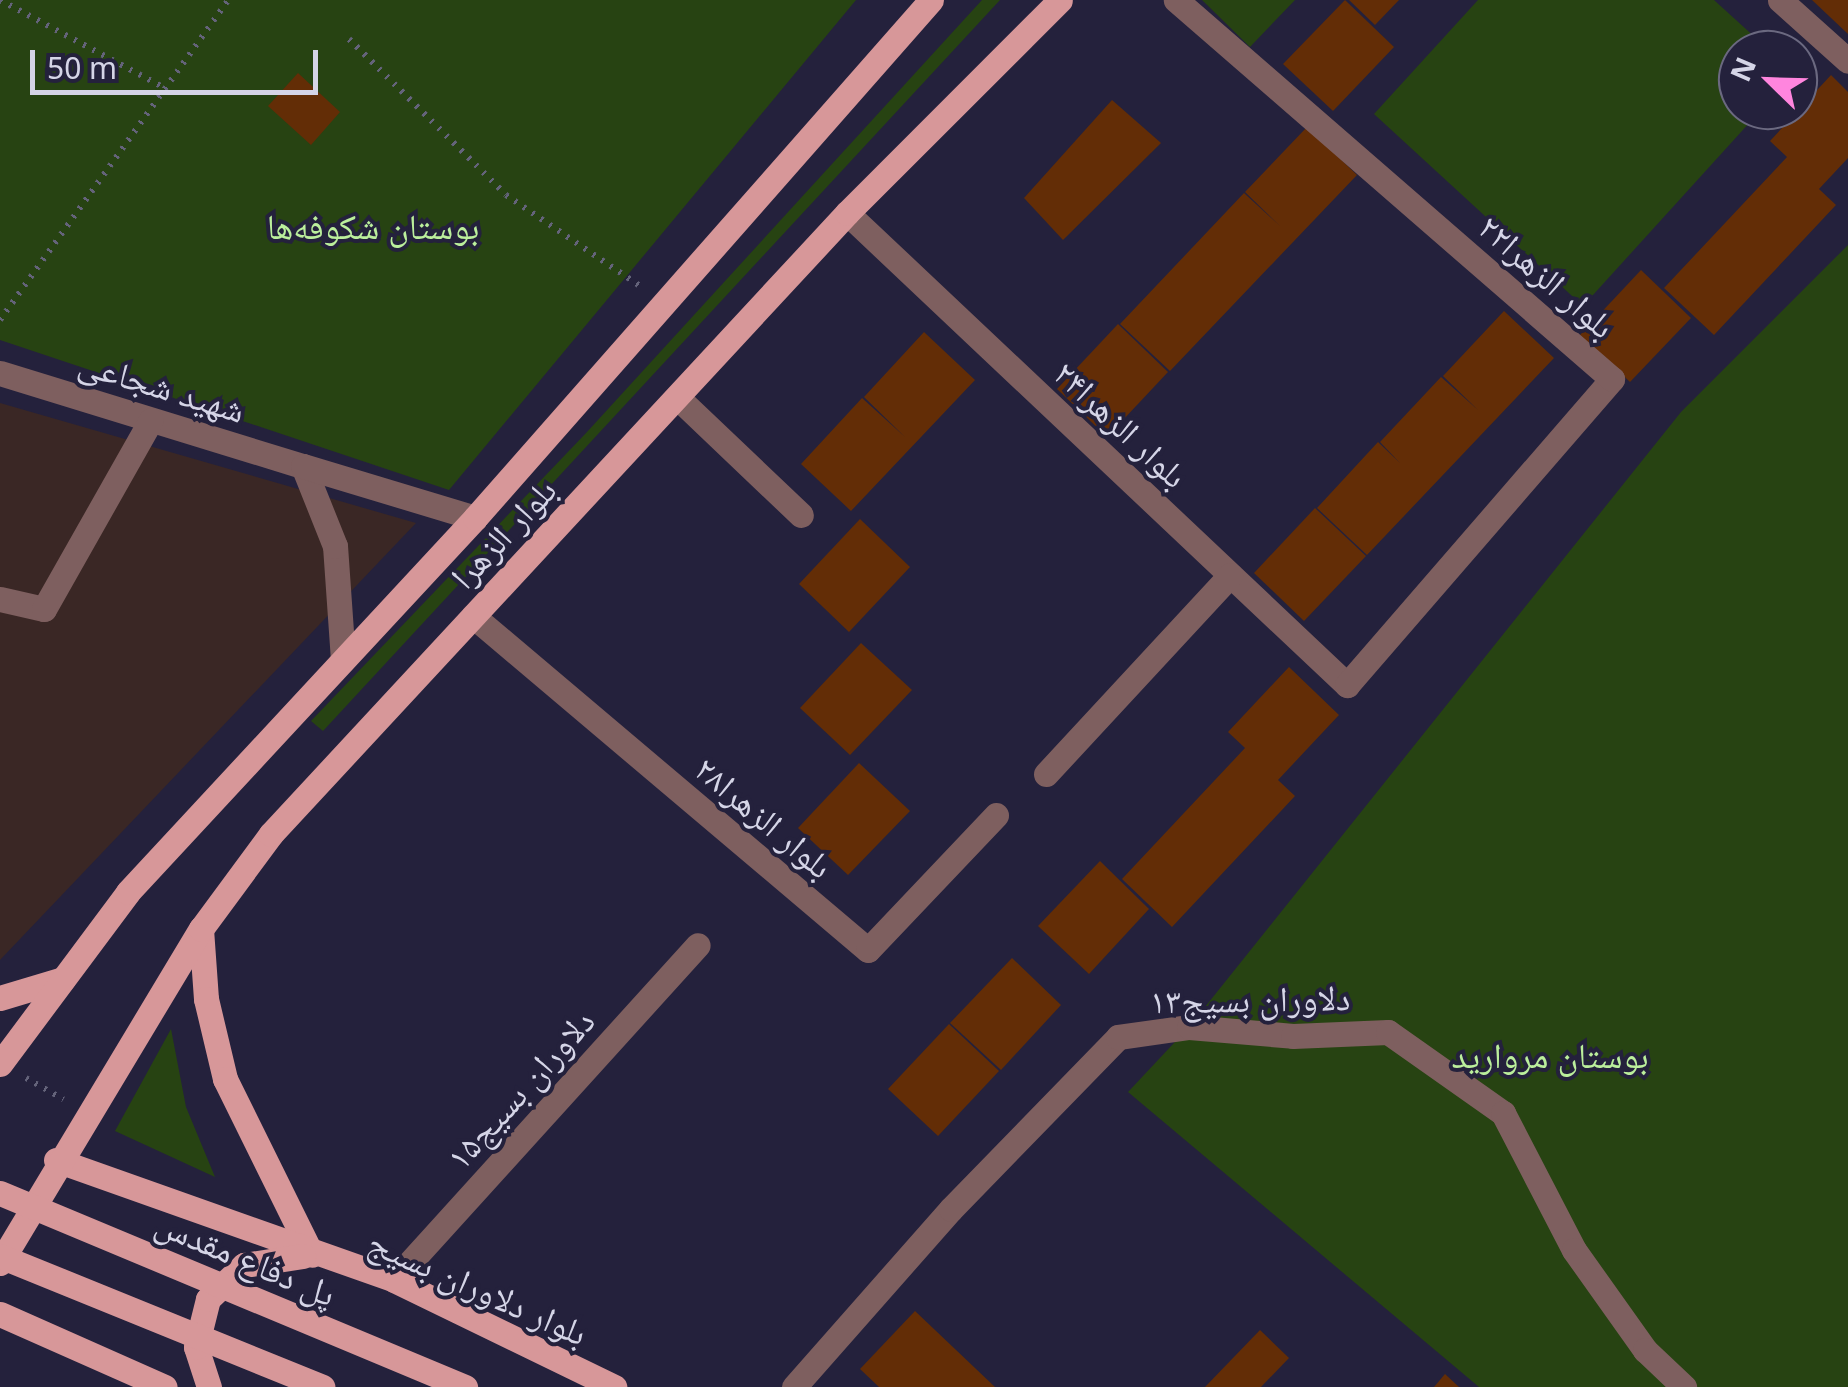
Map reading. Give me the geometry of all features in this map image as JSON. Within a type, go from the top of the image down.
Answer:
[{"type":"main road","name":"بلوار الزهرا","points":[[0,1064],[128,892],[475,518],[931,0]]},
{"type":"main road","name":"بلوار الزهرا","points":[[0,1260],[56,1160],[200,929],[271,834],[847,213],[1060,0]]},
{"type":"main road","points":[[200,929],[206,1000],[225,1079],[312,1255],[260,1259],[218,1285],[197,1331],[199,1364],[209,1387]]},
{"type":"main road","points":[[0,998],[63,979]]},
{"type":"main road","name":"بلوار دلاوران بسیج","points":[[56,1160],[312,1255],[394,1280],[614,1387]]},
{"type":"main road","name":"پل دفاع مقدس","points":[[0,1192],[466,1387]]},
{"type":"main road","points":[[0,1260],[322,1387]]},
{"type":"main road","points":[[0,1314],[165,1387]]},
{"type":"street","name":"بلوار الزهرا۲۲","points":[[1176,0],[1612,379],[1348,685]]},
{"type":"street","points":[[1780,0],[1848,61]]},
{"type":"street","name":"بلوار الزهرا۲۴","points":[[847,213],[1348,685]]},
{"type":"street","name":"شهید شجاعی","points":[[0,374],[475,518]]},
{"type":"street","points":[[676,397],[801,515]]},
{"type":"street","points":[[0,599],[44,609],[151,420]]},
{"type":"street","points":[[303,466],[335,546],[343,660]]},
{"type":"street","points":[[1046,774],[1230,575]]},
{"type":"street","name":"بلوار الزهرا۲۸","points":[[473,616],[868,950],[996,815]]},
{"type":"street","name":"دلاوران بسیج۱۵","points":[[394,1280],[698,945]]},
{"type":"street","name":"دلاوران بسیج۱۳","points":[[794,1387],[950,1210],[1118,1037],[1189,1027],[1293,1036],[1388,1032],[1502,1113],[1574,1250],[1644,1350],[1684,1387]]},
{"type":"path","points":[[0,0],[166,88]]},
{"type":"path","points":[[0,320],[228,0]]},
{"type":"path","points":[[348,39],[506,196],[665,302]]},
{"type":"path","points":[[0,1064],[86,1111]]},
{"type":"shaded area","points":[[0,403],[416,523],[0,960]]},
{"type":"green space","name":"بوستان شکوفه‌ها","points":[[0,0],[856,0],[449,490],[0,340]]},
{"type":"green space","points":[[982,0],[1000,0],[323,731],[311,721],[587,432]]},
{"type":"green space","points":[[1202,0],[1295,0],[1250,47]]},
{"type":"green space","points":[[1478,0],[1714,0],[1747,30],[1718,30],[1718,130],[1743,130],[1583,306],[1374,114]]},
{"type":"green space","name":"بوستان مروارید","points":[[1848,245],[1848,1387],[1479,1387],[1128,1092],[1189,1027],[1681,412]]},
{"type":"green space","points":[[171,1029],[186,1107],[215,1177],[115,1131]]},
{"type":"building","points":[[1345,0],[1394,47],[1333,111],[1283,64]]},
{"type":"building","points":[[1349,0],[1399,0],[1375,25]]},
{"type":"building","points":[[1812,0],[1848,0],[1848,34]]},
{"type":"building","points":[[298,73],[340,112],[311,145],[268,106]]},
{"type":"building","points":[[1831,75],[1848,92],[1848,158],[1819,189],[1836,205],[1714,335],[1664,288],[1787,157],[1770,141],[1780,130],[1818,130],[1818,89]]},
{"type":"building","points":[[1112,100],[1161,143],[1063,240],[1024,198]]},
{"type":"building","points":[[1307,127],[1357,175],[1170,371],[1120,324],[1244,193],[1280,226],[1245,192]]},
{"type":"building","points":[[1641,270],[1691,318],[1630,382],[1580,335]]},
{"type":"building","points":[[1504,311],[1554,358],[1367,555],[1317,508],[1378,442],[1400,463],[1380,442],[1441,377],[1478,410],[1443,376]]},
{"type":"building","points":[[1118,324],[1168,372],[1107,437],[1057,389]]},
{"type":"building","points":[[924,332],[975,380],[851,511],[801,464],[862,398],[905,437],[864,397]]},
{"type":"building","points":[[1315,508],[1366,556],[1304,621],[1254,573]]},
{"type":"building","points":[[860,519],[910,567],[849,632],[799,584]]},
{"type":"building","points":[[861,643],[912,690],[850,755],[800,708]]},
{"type":"building","points":[[1289,667],[1339,715],[1278,780],[1295,796],[1172,927],[1122,879],[1245,748],[1228,732]]},
{"type":"building","points":[[859,763],[910,811],[848,875],[798,828]]},
{"type":"building","points":[[1100,861],[1149,909],[1089,974],[1038,926]]},
{"type":"building","points":[[1012,958],[1061,1005],[1001,1070],[950,1023]]},
{"type":"building","points":[[949,1024],[999,1071],[938,1136],[888,1089]]},
{"type":"building","points":[[915,1311],[995,1387],[879,1387],[860,1369]]},
{"type":"building","points":[[1260,1330],[1289,1358],[1261,1387],[1205,1387]]},
{"type":"building","points":[[1445,1374],[1459,1387],[1434,1387]]}]
